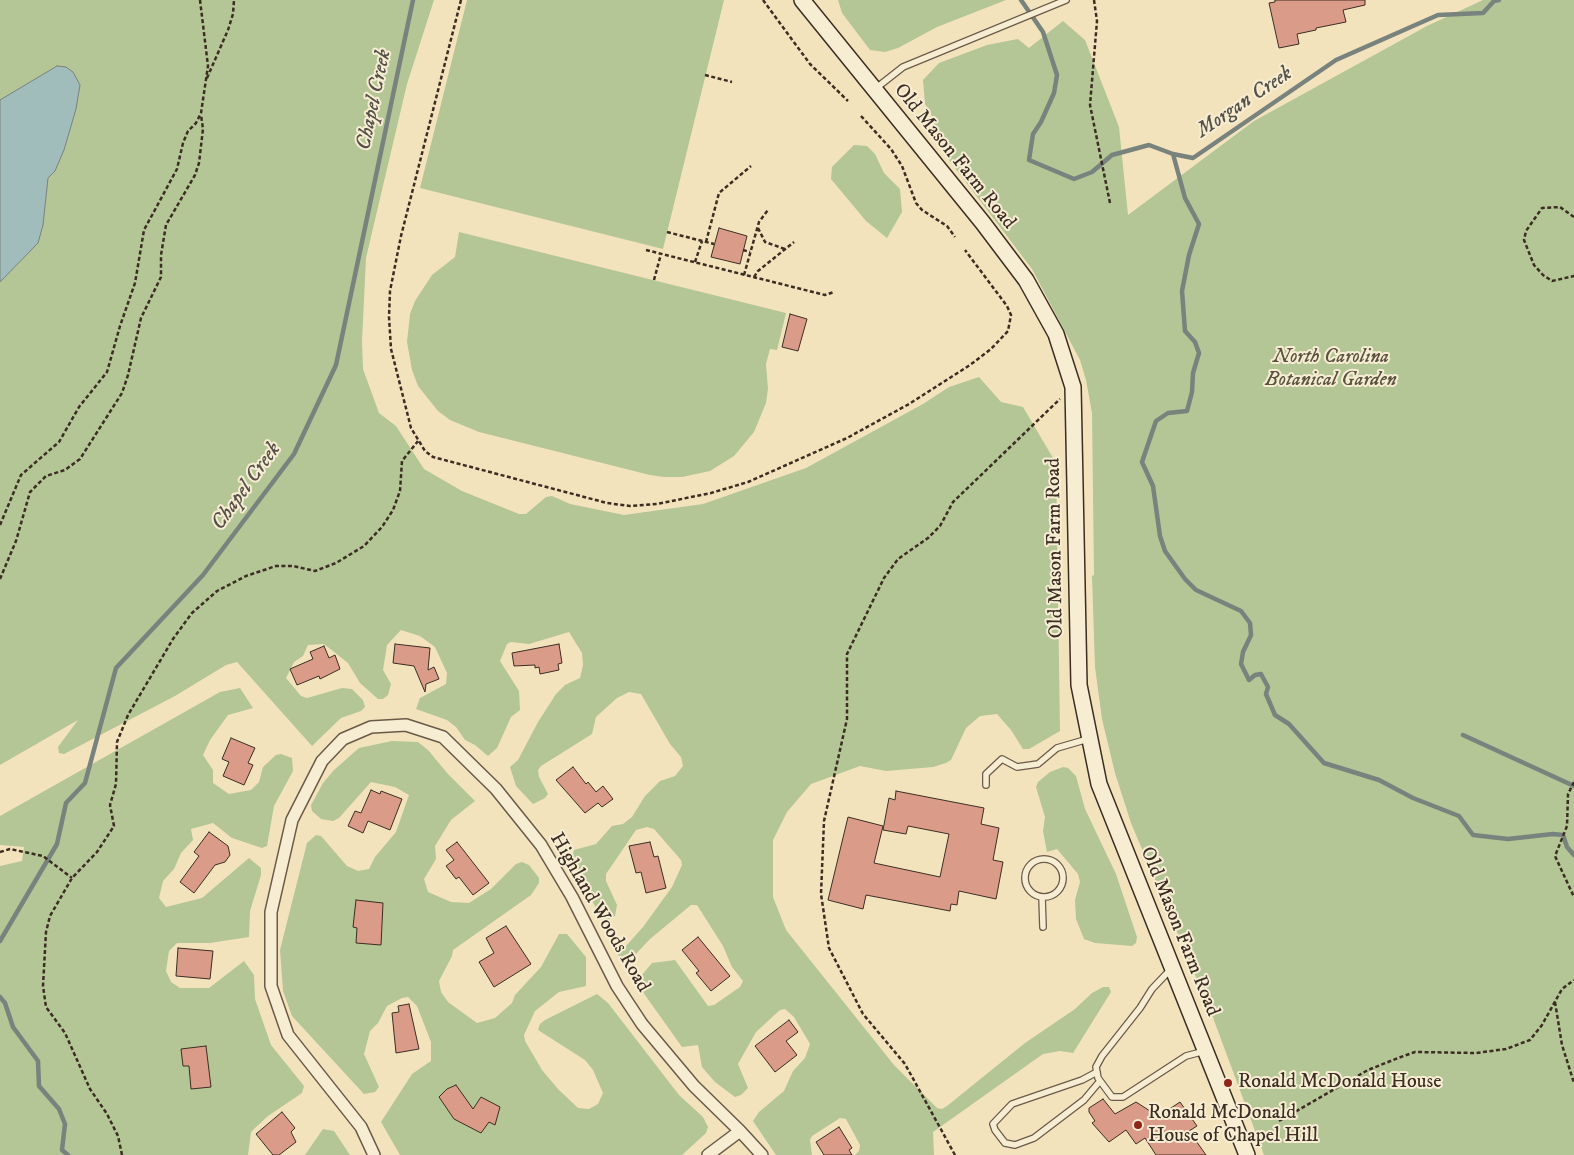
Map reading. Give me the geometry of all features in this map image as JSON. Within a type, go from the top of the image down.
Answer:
[{"type":"street","name":"Old Mason Farm Road","points":[[802,0],[972,208],[1026,280],[1056,334],[1073,387],[1079,685],[1099,784],[1247,1155]]},
{"type":"street","name":"Highland Woods Road","points":[[374,1155],[361,1127],[288,1035],[271,986],[271,912],[292,820],[322,761],[343,739],[371,727],[406,725],[443,737],[496,789],[541,845],[572,897],[617,986],[642,1024],[694,1086],[762,1155]]},
{"type":"street","points":[[708,1155],[740,1131]]},
{"type":"lane","points":[[874,90],[903,68],[1066,0]]},
{"type":"lane","points":[[986,786],[986,774],[1002,760],[1017,767],[1038,764],[1057,748],[1090,739]]},
{"type":"lane","points":[[1046,859],[1057,864],[1063,875],[1063,881],[1058,891],[1053,895],[1042,897],[1036,895],[1027,886],[1026,873],[1034,862],[1046,859]]},
{"type":"lane","points":[[1042,897],[1042,927]]},
{"type":"lane","points":[[1172,968],[1152,989],[1140,1008],[1110,1044],[1096,1067],[1100,1081],[1112,1097],[1123,1097],[1186,1056],[1205,1051]]},
{"type":"lane","points":[[1097,1072],[1082,1080],[1019,1100],[999,1115],[993,1124],[999,1138],[1005,1143],[1015,1145],[1034,1138],[1084,1100],[1100,1081]]},
{"type":"path","points":[[0,525],[21,475],[59,442],[79,407],[107,372],[135,283],[144,230],[177,169],[183,143],[188,131],[196,123],[200,113],[208,66],[200,0]]},
{"type":"path","points":[[205,83],[225,40],[233,14],[234,0]]},
{"type":"path","points":[[461,0],[401,236],[390,291],[391,349],[411,428],[418,441],[433,457],[444,462],[607,503],[630,506],[657,504],[711,493],[748,482],[848,438],[909,404],[970,365],[991,349],[1008,331],[1011,315],[1007,306],[965,250]]},
{"type":"path","points":[[762,0],[810,64],[848,101]]},
{"type":"path","points":[[1094,0],[1097,21],[1090,105],[1110,203]]},
{"type":"path","points":[[705,75],[732,82]]},
{"type":"path","points":[[0,579],[16,541],[30,492],[46,476],[65,470],[80,459],[122,393],[141,318],[161,277],[161,255],[166,225],[195,175],[199,163],[203,129],[200,113]]},
{"type":"path","points":[[861,116],[891,149],[902,166],[916,203],[922,210],[947,226],[955,237]]},
{"type":"path","points":[[706,242],[719,193],[751,166]]},
{"type":"path","points":[[1574,217],[1560,207],[1542,208],[1526,231],[1524,240],[1534,265],[1552,281],[1574,276]]},
{"type":"path","points":[[744,275],[757,227],[761,217],[768,210]]},
{"type":"path","points":[[757,227],[765,242],[785,249]]},
{"type":"path","points":[[667,232],[714,244]]},
{"type":"path","points":[[695,262],[702,240]]},
{"type":"path","points":[[754,277],[758,271],[794,242]]},
{"type":"path","points":[[646,250],[825,295],[834,292]]},
{"type":"path","points":[[743,250],[750,252]]},
{"type":"path","points":[[654,280],[662,254]]},
{"type":"path","points":[[955,1155],[905,1064],[863,1014],[828,948],[821,894],[824,821],[847,720],[847,654],[884,578],[898,559],[928,538],[940,526],[953,502],[1073,387]]},
{"type":"path","points":[[122,1155],[118,1136],[108,1114],[90,1089],[65,1033],[46,1007],[44,986],[46,932],[50,916],[72,878],[97,852],[114,826],[110,805],[116,784],[117,742],[128,715],[173,639],[192,612],[217,591],[246,576],[276,566],[293,566],[316,571],[336,563],[364,546],[382,527],[393,510],[400,491],[402,461],[418,441]]},
{"type":"path","points":[[1573,784],[1568,794],[1567,826],[1555,856],[1574,897]]},
{"type":"path","points":[[0,852],[10,849],[44,856],[61,867],[72,878]]},
{"type":"path","points":[[1279,1122],[1368,1070],[1415,1052],[1476,1053],[1506,1049],[1530,1040],[1542,1025],[1562,989],[1574,980]]},
{"type":"path","points":[[1555,1002],[1562,1045],[1574,1083]]},
{"type":"green space","points":[[0,0],[434,0],[407,84],[366,258],[362,341],[363,369],[379,413],[396,426],[424,469],[462,491],[519,514],[526,514],[546,497],[552,496],[570,504],[624,515],[703,504],[806,468],[923,404],[949,387],[979,377],[1001,402],[1023,407],[1056,463],[1060,731],[1029,749],[1023,749],[1011,730],[997,714],[980,716],[966,728],[951,760],[946,763],[933,767],[886,771],[860,766],[811,784],[787,812],[773,840],[773,897],[786,930],[894,1065],[937,1108],[942,1109],[947,1106],[1025,1043],[1075,1009],[1092,993],[1103,987],[1109,987],[1111,992],[1073,1053],[1060,1051],[1043,1054],[933,1132],[934,1155],[855,1155],[859,1151],[860,1145],[846,1119],[840,1118],[812,1136],[810,1140],[812,1155],[776,1155],[753,1121],[759,1112],[784,1091],[793,1071],[805,1058],[810,1044],[794,1017],[785,1009],[780,1010],[756,1032],[738,1064],[748,1088],[741,1095],[735,1097],[715,1082],[702,1067],[698,1045],[682,1047],[640,988],[641,976],[652,963],[675,960],[708,1006],[714,1005],[740,987],[743,981],[732,967],[723,946],[697,905],[691,905],[650,939],[632,958],[627,961],[621,960],[618,955],[643,927],[672,887],[682,865],[681,860],[654,829],[647,827],[636,830],[606,874],[606,881],[617,905],[615,916],[604,923],[571,861],[574,850],[596,844],[612,826],[623,824],[632,817],[645,796],[660,781],[675,776],[683,766],[681,757],[670,744],[641,694],[629,692],[617,698],[596,717],[592,734],[541,766],[538,770],[539,777],[548,794],[545,798],[533,804],[516,786],[510,767],[518,760],[538,722],[556,694],[565,685],[580,678],[583,665],[582,653],[569,632],[529,644],[511,642],[507,644],[500,661],[519,691],[520,710],[511,717],[497,748],[488,756],[475,745],[465,740],[456,727],[447,720],[416,709],[420,698],[446,684],[447,673],[435,647],[420,636],[401,630],[387,645],[383,670],[391,684],[388,695],[383,699],[378,699],[360,683],[348,663],[324,644],[308,645],[303,656],[294,662],[286,678],[301,696],[307,698],[342,688],[352,689],[363,700],[365,707],[361,711],[341,718],[312,746],[237,662],[226,665],[175,696],[64,754],[59,753],[58,747],[78,720],[0,765]]},
{"type":"green space","points":[[467,0],[724,0],[663,249],[420,188]]},
{"type":"green space","points":[[838,0],[1006,0],[937,27],[898,48],[885,52],[870,50],[842,13]]},
{"type":"green space","name":"North Carolina Botanical Garden","points":[[1483,0],[1574,0],[1574,1155],[1264,1155],[1212,1015],[1131,823],[1115,773],[1102,719],[1095,667],[1092,576],[1094,575],[1092,413],[1080,360],[1032,269],[946,156],[931,114],[925,104],[923,80],[939,63],[987,45],[1018,39],[1029,48],[1063,21],[1085,40],[1119,127],[1128,215],[1254,121],[1427,26]]},
{"type":"green space","points":[[854,145],[867,146],[875,154],[884,173],[900,189],[902,212],[887,238],[866,221],[831,179],[832,167]]},
{"type":"green space","points":[[459,232],[786,313],[777,350],[770,349],[766,364],[768,389],[766,403],[754,432],[734,456],[710,471],[682,477],[664,477],[479,432],[450,420],[438,411],[418,386],[412,370],[407,342],[410,314],[415,301],[432,275],[455,257]]},
{"type":"green space","points":[[240,688],[253,708],[228,715],[210,740],[203,755],[213,770],[213,783],[229,794],[251,790],[259,782],[263,767],[276,755],[281,754],[292,758],[293,771],[274,806],[267,846],[262,848],[232,838],[213,823],[191,829],[193,840],[181,853],[174,869],[163,881],[159,898],[166,907],[202,898],[249,858],[261,868],[261,875],[250,911],[249,937],[210,943],[177,943],[169,951],[166,971],[171,982],[180,988],[209,988],[244,961],[254,975],[255,999],[271,1045],[304,1086],[302,1093],[268,1116],[251,1132],[248,1155],[0,1155],[0,866],[22,861],[24,847],[0,845],[0,816],[220,692]]},
{"type":"green space","points":[[392,741],[418,742],[428,750],[448,774],[475,801],[451,820],[435,846],[436,859],[424,879],[428,892],[451,902],[469,903],[491,889],[516,864],[522,862],[529,865],[539,878],[539,883],[531,895],[453,950],[452,956],[439,981],[441,992],[448,1002],[477,1023],[495,1018],[512,1003],[515,995],[541,967],[559,934],[567,934],[586,957],[586,986],[559,992],[535,1011],[524,1035],[525,1041],[542,1070],[578,1108],[589,1109],[598,1104],[603,1093],[593,1070],[585,1060],[538,1030],[540,1024],[545,1020],[597,994],[608,1003],[679,1095],[703,1117],[708,1127],[706,1133],[682,1155],[400,1155],[381,1122],[412,1074],[431,1061],[431,1042],[417,1006],[408,997],[402,998],[387,1006],[378,1023],[370,1031],[364,1054],[379,1087],[375,1092],[364,1094],[292,1016],[283,991],[280,950],[307,843],[316,835],[321,836],[347,866],[358,871],[369,869],[375,857],[396,832],[409,795],[395,787],[371,782],[339,818],[333,821],[321,819],[312,811],[311,805],[323,783],[334,770],[359,748]]},
{"type":"green space","points":[[1063,767],[1068,768],[1076,776],[1085,809],[1116,874],[1137,937],[1136,943],[1132,946],[1095,943],[1084,939],[1076,919],[1075,900],[1080,882],[1078,874],[1057,849],[1047,852],[1043,831],[1045,817],[1036,787],[1038,782],[1050,772]]},
{"type":"green space","points":[[323,1129],[334,1131],[350,1155],[305,1155]]},
{"type":"water","points":[[57,66],[66,67],[73,72],[80,85],[76,109],[64,150],[55,171],[48,178],[43,225],[38,243],[0,282],[0,100]]},
{"type":"building","points":[[1275,0],[1365,0],[1365,5],[1343,10],[1346,22],[1297,34],[1299,44],[1279,48],[1269,3],[1275,2]]},
{"type":"building","points":[[719,228],[747,236],[740,264],[711,257]]},
{"type":"building","points":[[790,314],[807,319],[798,351],[782,347]]},
{"type":"building","points":[[395,644],[430,648],[428,670],[434,667],[439,679],[426,684],[425,692],[414,666],[393,663]]},
{"type":"building","points":[[559,644],[562,663],[558,664],[559,670],[540,674],[539,667],[535,668],[535,665],[514,666],[512,653]]},
{"type":"building","points":[[324,646],[329,658],[335,655],[340,669],[320,679],[319,676],[297,685],[290,669],[313,659],[310,652]]},
{"type":"building","points":[[231,738],[255,748],[248,763],[253,765],[244,785],[223,776],[229,762],[222,759]]},
{"type":"building","points":[[573,767],[586,784],[588,782],[596,792],[603,786],[613,799],[602,807],[598,803],[585,813],[556,780]]},
{"type":"building","points":[[371,790],[380,794],[381,791],[402,799],[390,830],[368,821],[363,833],[348,826],[355,811],[361,813]]},
{"type":"building","points":[[896,791],[984,808],[981,824],[999,828],[993,860],[1003,862],[996,899],[959,891],[957,905],[951,904],[950,911],[866,895],[863,909],[828,900],[848,817],[883,826],[874,863],[940,877],[949,834],[908,826],[906,834],[883,830],[889,798],[895,800]]},
{"type":"building","points":[[209,832],[228,846],[230,855],[225,862],[215,865],[194,893],[180,882],[199,856],[194,852]]},
{"type":"building","points":[[457,842],[489,883],[473,895],[459,877],[456,879],[446,866],[454,860],[446,850]]},
{"type":"building","points":[[650,842],[654,857],[658,856],[666,888],[646,893],[641,872],[636,873],[629,846]]},
{"type":"building","points":[[356,900],[383,903],[381,945],[356,943],[357,928],[353,927]]},
{"type":"building","points":[[506,926],[531,964],[494,987],[479,962],[494,953],[486,938]]},
{"type":"building","points":[[698,937],[730,976],[711,991],[696,973],[699,971],[682,950]]},
{"type":"building","points":[[178,948],[213,951],[210,979],[176,976]]},
{"type":"building","points":[[409,1004],[419,1049],[396,1053],[392,1013],[399,1012],[398,1006]]},
{"type":"building","points":[[789,1020],[798,1032],[786,1041],[797,1055],[775,1072],[755,1046]]},
{"type":"building","points":[[206,1046],[211,1087],[191,1089],[189,1066],[183,1066],[181,1049]]},
{"type":"building","points":[[456,1085],[473,1109],[481,1097],[500,1107],[495,1125],[489,1122],[481,1133],[454,1119],[439,1097],[447,1089]]},
{"type":"building","name":"Ronald McDonald House of Chapel Hill","points":[[1103,1099],[1115,1114],[1136,1102],[1150,1111],[1156,1118],[1180,1102],[1197,1126],[1189,1131],[1206,1155],[1156,1155],[1145,1138],[1136,1144],[1126,1130],[1109,1142],[1092,1123],[1095,1121],[1089,1112],[1089,1108]]},
{"type":"building","points":[[282,1112],[295,1128],[291,1132],[296,1142],[279,1155],[273,1155],[256,1134]]},
{"type":"building","points":[[839,1127],[852,1148],[849,1150],[852,1155],[824,1155],[816,1142]]},
{"type":"waterway","name":"Chapel Creek","points":[[0,941],[57,844],[66,803],[85,783],[116,668],[203,575],[294,454],[336,365],[413,0]]},
{"type":"waterway","name":"Morgan Creek","points":[[1021,0],[1043,32],[1057,75],[1054,93],[1041,122],[1033,134],[1029,160],[1074,179],[1092,172],[1112,155],[1149,145],[1173,154],[1193,158],[1336,60],[1438,15],[1483,13],[1494,1],[1499,0]]},
{"type":"waterway","points":[[1173,154],[1185,198],[1199,224],[1189,255],[1182,291],[1185,331],[1195,342],[1199,353],[1193,373],[1192,392],[1187,411],[1168,413],[1156,421],[1142,462],[1153,486],[1160,536],[1165,551],[1185,579],[1196,590],[1241,611],[1250,623],[1251,635],[1243,652],[1241,664],[1249,680],[1255,675],[1261,674],[1268,687],[1266,694],[1275,715],[1289,724],[1324,763],[1379,780],[1413,798],[1459,816],[1473,835],[1508,839],[1553,834],[1563,835],[1567,847],[1574,855]]},
{"type":"waterway","points":[[1463,735],[1574,786]]},
{"type":"waterway","name":"Chapel Creek","points":[[0,997],[5,1003],[13,1027],[38,1061],[39,1086],[59,1109],[65,1124],[62,1150],[68,1155]]},
{"type":"place","name":"Ronald McDonald House","points":[[1228,1083]]},
{"type":"place","name":"Ronald McDonald House of Chapel Hill","points":[[1138,1125]]}]
